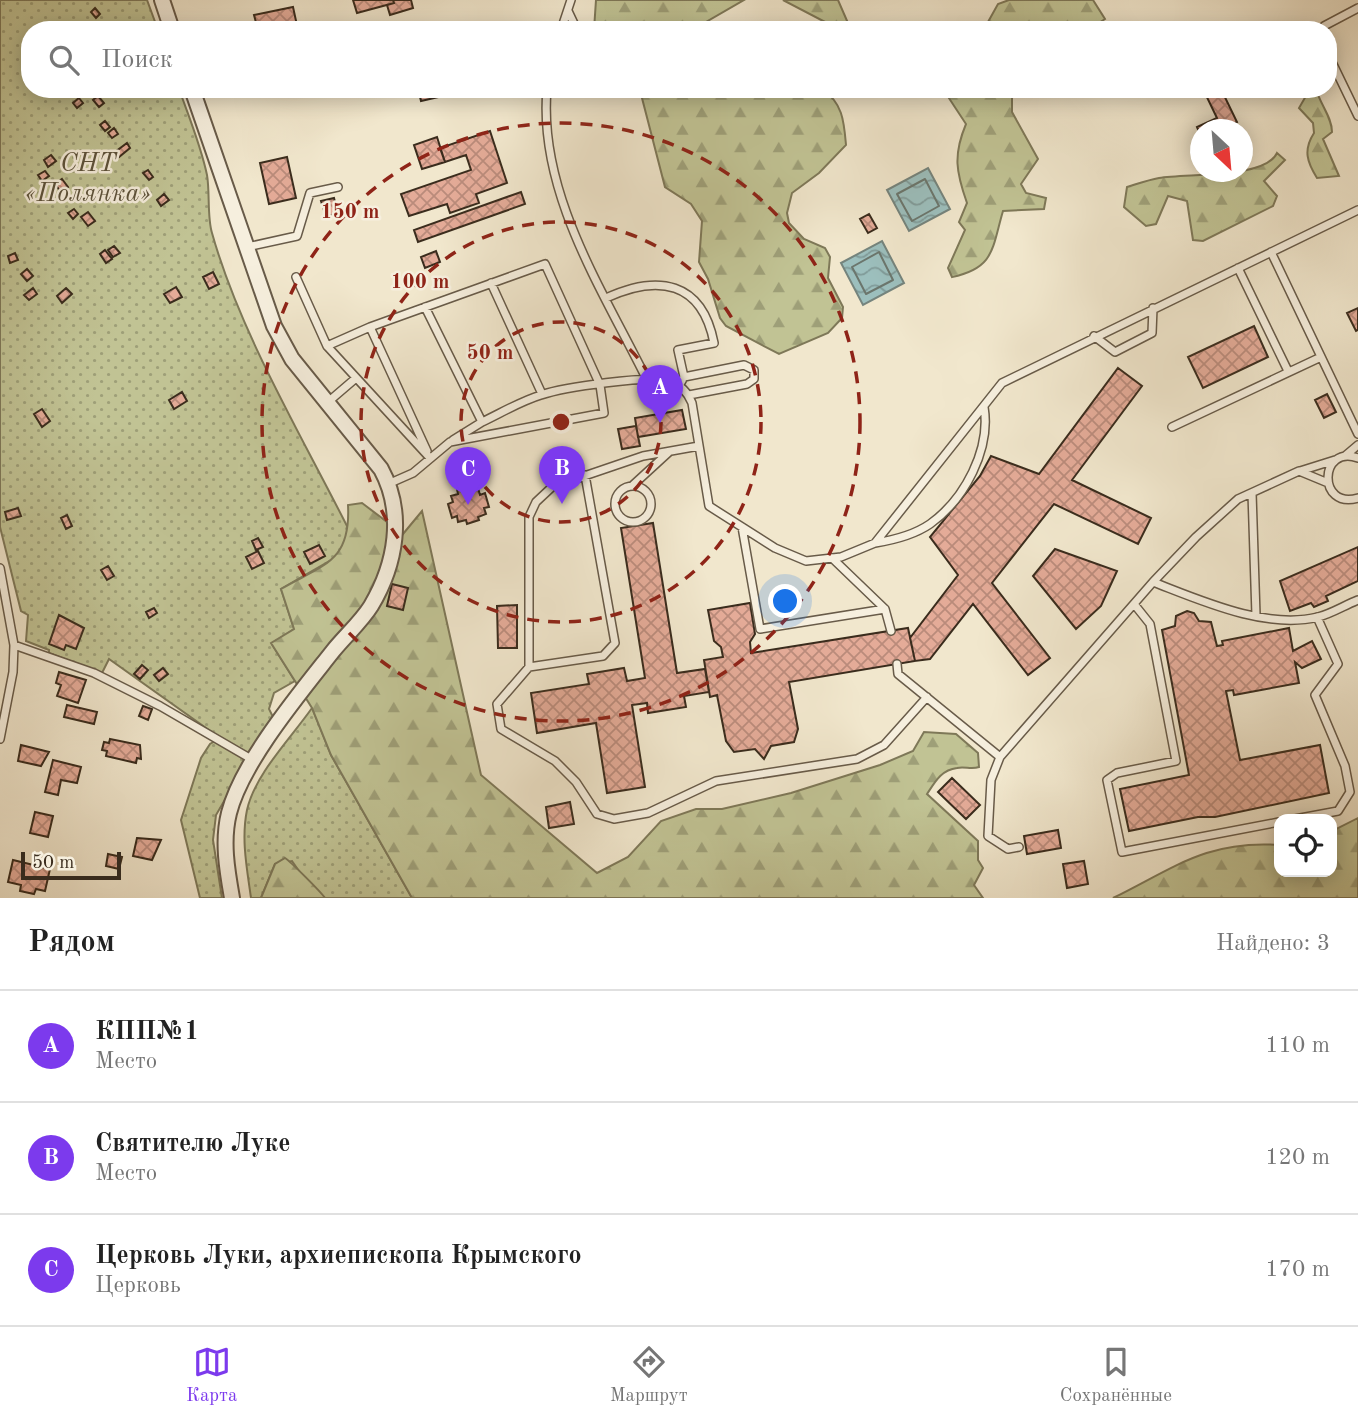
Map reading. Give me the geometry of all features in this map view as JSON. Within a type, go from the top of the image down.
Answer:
[{"type":"street","points":[[162,0],[169,21]]},
{"type":"street","points":[[195,98],[274,326],[292,359],[363,444],[388,484],[397,525],[390,568],[370,608],[325,662],[253,761],[235,796],[226,832],[232,898]]},
{"type":"lane","points":[[564,21],[571,0]]},
{"type":"lane","points":[[1333,21],[1358,8]]},
{"type":"lane","points":[[568,10],[573,21]]},
{"type":"lane","points":[[1337,73],[1358,116]]},
{"type":"lane","points":[[546,98],[548,155],[559,194],[646,378]]},
{"type":"lane","points":[[247,247],[297,236],[310,193],[338,187]]},
{"type":"lane","points":[[875,543],[1002,383],[1358,210]]},
{"type":"lane","points":[[1271,251],[1358,434]]},
{"type":"lane","points":[[327,346],[370,327],[545,264],[600,385],[604,413],[450,442]]},
{"type":"lane","points":[[1238,268],[1287,372]]},
{"type":"lane","points":[[296,277],[327,346],[430,458]]},
{"type":"lane","points":[[491,283],[542,394]]},
{"type":"lane","points":[[606,298],[640,284],[656,284],[680,291],[695,300],[707,314],[715,343],[678,350],[684,377],[679,386]]},
{"type":"lane","points":[[425,307],[482,422]]},
{"type":"lane","points":[[1094,336],[1115,352],[1152,334],[1153,308]]},
{"type":"lane","points":[[370,327],[430,458]]},
{"type":"lane","points":[[1172,427],[1321,357]]},
{"type":"lane","points":[[684,377],[744,365],[754,370],[754,379],[747,384],[689,396]]},
{"type":"lane","points":[[328,402],[356,378]]},
{"type":"lane","points":[[388,484],[413,473],[450,442],[482,422],[542,394],[646,378],[672,382],[689,396],[709,506],[775,548],[806,561],[832,558],[912,533],[941,515],[978,463],[987,424],[984,407]]},
{"type":"lane","points":[[529,667],[528,517],[536,502],[552,487],[586,475],[669,451],[699,446]]},
{"type":"lane","points":[[1328,483],[1330,466],[1358,446]]},
{"type":"lane","points":[[633,485],[646,490],[650,496],[651,510],[641,520],[627,521],[617,511],[616,497],[669,451]]},
{"type":"lane","points":[[1019,847],[1007,849],[988,836],[991,780],[1000,757],[1153,582],[1238,499],[1299,471],[1340,458],[1358,457]]},
{"type":"lane","points":[[646,490],[652,468]]},
{"type":"lane","points":[[1299,471],[1328,483],[1338,497],[1358,498]]},
{"type":"lane","points":[[586,475],[615,643],[603,656],[529,667],[497,704],[501,729],[555,761],[576,782],[597,814],[614,819],[648,813],[716,782],[857,759],[884,745],[927,696]]},
{"type":"lane","points":[[1252,493],[1256,615]]},
{"type":"lane","points":[[743,527],[760,629],[885,609]]},
{"type":"lane","points":[[832,558],[885,609],[891,631]]},
{"type":"lane","points":[[0,568],[14,645],[13,672],[0,738]]},
{"type":"lane","points":[[1153,582],[1227,611],[1286,619],[1317,617],[1358,600]]},
{"type":"lane","points":[[1134,604],[1150,624],[1176,761],[1117,773],[1107,780],[1122,852],[1274,823]]},
{"type":"lane","points":[[1317,617],[1338,664],[1315,695],[1345,766],[1350,792],[1338,811],[1322,814]]},
{"type":"lane","points":[[14,645],[94,673],[160,706],[253,761]]},
{"type":"lane","points":[[897,664],[898,674],[1000,757]]},
{"type":"green space","name":"СНТ «Полянка»","points":[[0,0],[147,0],[155,21],[21,21],[21,98],[182,98],[204,164],[208,182],[210,227],[224,271],[274,385],[350,532],[338,556],[281,589],[294,629],[272,644],[295,681],[274,693],[269,709],[273,717],[216,815],[213,840],[222,898],[200,898],[181,820],[201,758],[210,744],[220,738],[109,659],[102,673],[49,653],[49,650],[26,641],[28,615],[21,611],[0,527]]},
{"type":"green space","points":[[596,0],[744,0],[708,21],[595,21]]},
{"type":"green space","points":[[783,0],[838,0],[847,21],[823,21]]},
{"type":"green space","points":[[1009,0],[1093,0],[1105,19],[989,21],[998,4]]},
{"type":"green space","points":[[642,98],[832,98],[843,121],[846,145],[819,173],[792,193],[787,213],[789,223],[804,239],[825,248],[830,257],[828,278],[843,307],[842,318],[828,333],[779,354],[726,326],[720,318],[708,279],[699,262],[702,221],[691,204],[665,187]]},
{"type":"green space","points":[[949,98],[1012,98],[1012,112],[1038,159],[1021,184],[1026,193],[1046,198],[1044,209],[1003,211],[990,255],[977,268],[952,277],[948,268],[965,230],[959,222],[967,203],[960,182],[958,154],[966,124]]},
{"type":"green space","points":[[1305,98],[1319,98],[1332,132],[1323,139],[1339,176],[1317,178],[1307,150],[1314,133],[1313,123],[1299,108]]},
{"type":"green space","points":[[1277,153],[1285,160],[1264,181],[1277,196],[1273,206],[1203,241],[1193,240],[1187,201],[1168,196],[1156,224],[1146,226],[1124,207],[1127,187],[1159,178],[1190,176],[1190,182],[1253,182],[1253,168],[1270,161]]},
{"type":"green space","points":[[362,503],[403,534],[422,511],[481,775],[597,873],[628,857],[661,821],[696,809],[722,809],[791,793],[880,765],[913,751],[924,732],[956,734],[978,753],[979,767],[947,771],[927,794],[978,841],[978,860],[983,868],[974,885],[983,898],[412,898],[331,755],[312,708],[271,643],[294,629],[281,589],[332,559],[345,539],[348,505]]},
{"type":"green space","points":[[312,708],[331,755],[412,898],[325,898],[306,881],[292,861],[275,864],[261,898],[251,898],[245,832],[251,797],[266,770]]},
{"type":"green space","points":[[1358,818],[1358,898],[1113,898],[1192,858],[1231,847],[1274,845],[1274,877],[1337,877],[1337,828]]},
{"type":"green space","points":[[285,858],[325,898],[261,898],[275,864]]},
{"type":"water","points":[[928,168],[950,209],[909,231],[887,190]]},
{"type":"water","points":[[882,241],[904,283],[863,305],[841,263]]},
{"type":"building","points":[[353,0],[393,0],[394,3],[357,13]]},
{"type":"building","points":[[393,0],[411,0],[413,8],[390,15],[387,5],[394,3]]},
{"type":"building","points":[[293,7],[296,21],[256,21],[254,15]]},
{"type":"building","points":[[95,8],[100,14],[96,18],[91,12]]},
{"type":"building","points":[[79,98],[83,103],[77,108],[73,103]]},
{"type":"building","points":[[100,98],[104,103],[99,107],[93,100]]},
{"type":"building","points":[[1207,98],[1225,98],[1236,119],[1215,119],[1217,118]]},
{"type":"building","points":[[105,121],[110,127],[105,131],[100,125]]},
{"type":"building","points":[[114,128],[118,134],[112,138],[108,133]]},
{"type":"building","points":[[490,131],[507,183],[476,194],[479,203],[450,213],[447,204],[409,216],[401,194],[471,170],[466,155],[445,162],[440,148]]},
{"type":"building","points":[[437,137],[445,162],[422,169],[414,145]]},
{"type":"building","points":[[127,143],[130,148],[119,157],[115,152]]},
{"type":"building","points":[[51,155],[56,161],[48,167],[44,160]]},
{"type":"building","points":[[287,157],[296,198],[269,204],[260,163]]},
{"type":"building","points":[[148,170],[153,177],[149,180],[143,173]]},
{"type":"building","points":[[45,171],[49,176],[42,181],[38,175]]},
{"type":"building","points":[[62,179],[68,187],[61,192],[55,184]]},
{"type":"building","points":[[521,192],[525,204],[418,242],[414,230]]},
{"type":"building","points":[[164,194],[169,200],[161,206],[157,200]]},
{"type":"building","points":[[334,198],[338,214],[326,217],[321,201]]},
{"type":"building","points":[[74,209],[78,214],[73,219],[68,213]]},
{"type":"building","points":[[88,212],[95,221],[88,226],[81,217]]},
{"type":"building","points":[[869,214],[877,228],[868,233],[860,219]]},
{"type":"building","points":[[114,246],[120,253],[113,257],[108,250]]},
{"type":"building","points":[[105,250],[112,259],[106,263],[100,254]]},
{"type":"building","points":[[436,251],[440,262],[425,268],[421,257]]},
{"type":"building","points":[[15,253],[18,260],[10,263],[8,256]]},
{"type":"building","points":[[27,269],[33,276],[27,281],[21,274]]},
{"type":"building","points":[[213,272],[219,284],[209,289],[203,277]]},
{"type":"building","points":[[176,287],[182,297],[170,303],[164,294]]},
{"type":"building","points":[[33,288],[37,294],[29,300],[24,295]]},
{"type":"building","points":[[66,288],[72,294],[62,303],[57,296]]},
{"type":"building","points":[[1358,308],[1358,330],[1356,331],[1347,313]]},
{"type":"building","points":[[1254,326],[1268,357],[1203,388],[1188,357]]},
{"type":"building","points":[[1118,368],[1142,386],[1072,480],[1151,518],[1138,544],[1054,504],[992,583],[1050,658],[1028,675],[973,604],[930,659],[915,661],[910,638],[958,575],[930,537],[980,476],[991,456],[1039,474]]},
{"type":"building","points":[[182,392],[187,401],[174,409],[169,400]]},
{"type":"building","points":[[1327,394],[1336,412],[1324,418],[1315,400]]},
{"type":"building","points":[[42,409],[50,421],[42,427],[34,414]]},
{"type":"building","points":[[682,410],[686,429],[638,437],[635,418]]},
{"type":"building","points":[[636,426],[640,446],[622,449],[618,429]]},
{"type":"building","points":[[469,486],[471,490],[478,488],[480,495],[485,493],[489,507],[484,508],[486,514],[478,517],[479,520],[467,524],[466,520],[458,522],[457,516],[452,518],[448,504],[453,502],[451,496],[458,494],[457,489]]},
{"type":"building","points":[[18,508],[21,516],[7,520],[5,512]]},
{"type":"building","points":[[67,515],[72,526],[66,529],[61,518]]},
{"type":"building","points":[[653,523],[677,673],[705,669],[709,692],[684,696],[686,707],[648,713],[647,703],[632,705],[645,787],[607,793],[596,723],[537,733],[531,693],[589,684],[587,674],[624,668],[627,681],[645,678],[621,528]]},
{"type":"building","points":[[258,538],[263,547],[256,550],[252,541]]},
{"type":"building","points":[[319,545],[325,556],[310,564],[304,552]]},
{"type":"building","points":[[1358,547],[1358,581],[1326,596],[1328,601],[1314,607],[1311,603],[1290,611],[1280,581]]},
{"type":"building","points":[[1055,549],[1117,571],[1101,606],[1076,629],[1033,576]]},
{"type":"building","points":[[258,551],[264,563],[252,569],[246,557]]},
{"type":"building","points":[[108,566],[114,576],[107,580],[101,570]]},
{"type":"building","points":[[392,584],[408,588],[403,610],[387,606]]},
{"type":"building","points":[[750,603],[755,634],[750,642],[751,653],[908,628],[915,661],[789,682],[798,729],[794,742],[771,746],[764,759],[755,749],[734,752],[726,741],[717,695],[710,697],[704,660],[723,657],[721,647],[714,641],[708,610]]},
{"type":"building","points":[[517,605],[517,648],[498,648],[497,606]]},
{"type":"building","points":[[154,608],[157,613],[149,618],[146,612]]},
{"type":"building","points":[[1187,611],[1194,613],[1199,621],[1211,622],[1217,646],[1223,645],[1222,641],[1289,628],[1293,651],[1312,641],[1321,659],[1302,668],[1295,662],[1299,683],[1234,695],[1233,690],[1226,691],[1240,760],[1320,745],[1329,793],[1215,817],[1198,817],[1129,831],[1120,789],[1189,775],[1162,630],[1175,626],[1176,616]]},
{"type":"building","points":[[59,615],[84,628],[76,649],[66,645],[64,650],[49,644]]},
{"type":"building","points":[[142,665],[148,670],[140,679],[134,674]]},
{"type":"building","points":[[163,668],[168,674],[159,681],[154,675]]},
{"type":"building","points":[[59,672],[86,680],[78,703],[57,696],[61,685],[56,683]]},
{"type":"building","points":[[67,705],[97,712],[94,724],[64,717]]},
{"type":"building","points":[[143,706],[152,709],[148,720],[139,716]]},
{"type":"building","points":[[110,739],[140,745],[141,759],[137,758],[136,763],[106,756],[107,751],[102,750],[104,742],[109,743]]},
{"type":"building","points":[[21,745],[49,752],[41,766],[18,761]]},
{"type":"building","points":[[53,760],[81,767],[77,783],[61,780],[58,795],[45,792]]},
{"type":"building","points":[[952,778],[980,805],[966,819],[938,792]]},
{"type":"building","points":[[570,802],[574,824],[549,828],[546,807]]},
{"type":"building","points":[[35,812],[53,816],[48,837],[30,833]]},
{"type":"building","points":[[1058,830],[1061,848],[1027,854],[1024,836]]},
{"type":"building","points":[[137,838],[161,840],[152,860],[133,856]]},
{"type":"building","points":[[108,854],[122,857],[119,869],[106,866]]},
{"type":"building","points":[[13,860],[50,869],[45,891],[36,889],[34,894],[20,891],[21,885],[8,882]]},
{"type":"building","points":[[1084,861],[1088,884],[1067,888],[1063,864]]},
{"type":"place","name":"КПП№1","points":[[660,423]]},
{"type":"place","name":"Святителю Луке","points":[[562,504]]},
{"type":"place","name":"Церковь Луки, архиепископа Крымского","points":[[468,505]]}]
